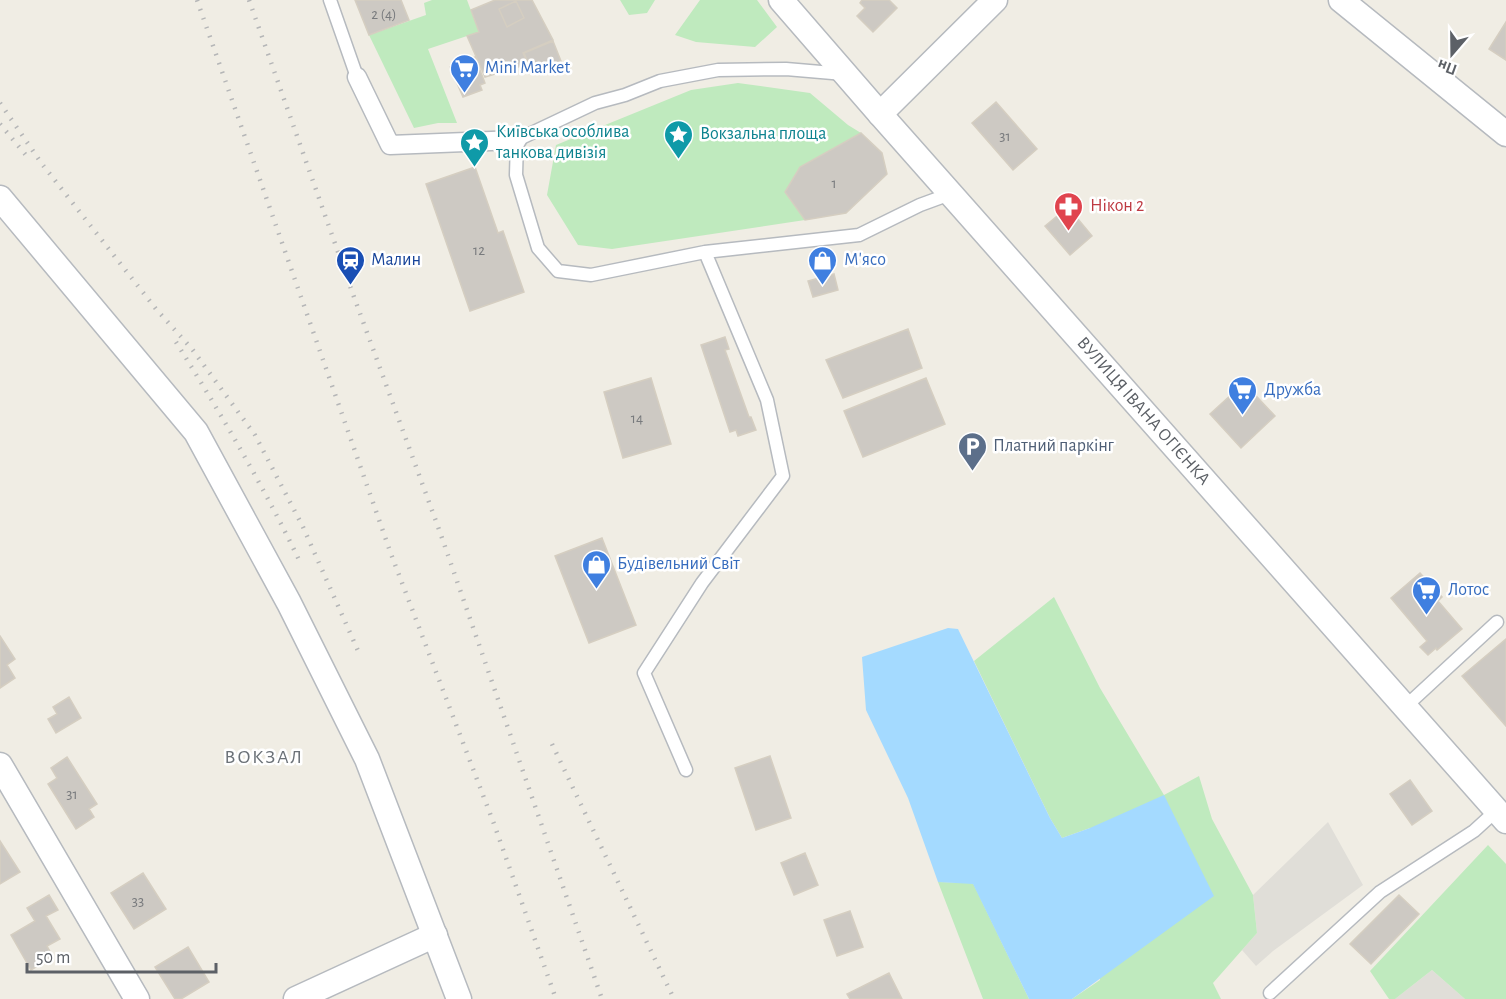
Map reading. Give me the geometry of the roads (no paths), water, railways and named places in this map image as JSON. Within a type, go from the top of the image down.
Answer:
[{"type":"street","name":"ВУЛИЦЯ ІВАНА ОГІЄНКА","points":[[781,0],[1501,815]]},
{"type":"street","points":[[880,114],[994,0]]},
{"type":"street","points":[[1341,0],[1506,134]]},
{"type":"street","points":[[357,77],[390,145],[517,140]]},
{"type":"street","points":[[0,198],[196,432],[289,603],[367,759],[459,999]]},
{"type":"street","points":[[0,765],[136,999]]},
{"type":"street","points":[[296,999],[435,935]]},
{"type":"lane","points":[[330,0],[357,77]]},
{"type":"lane","points":[[845,74],[786,69],[718,70],[660,81],[625,95],[595,103],[517,140],[516,175],[538,248],[558,271],[591,275],[705,252],[859,235],[920,205],[950,194]]},
{"type":"lane","points":[[686,770],[644,673],[702,583],[783,476],[767,400],[705,252]]},
{"type":"lane","points":[[1405,707],[1497,622]]},
{"type":"lane","points":[[1270,993],[1380,892],[1501,815]]},
{"type":"water","points":[[948,628],[958,629],[1050,818],[1062,838],[1164,795],[1214,896],[1072,999],[1029,999],[973,884],[938,882],[908,798],[866,710],[862,657]]},
{"type":"railway","points":[[197,0],[391,554],[494,824],[556,999]]},
{"type":"railway","points":[[249,0],[441,535],[602,999]]},
{"type":"railway","points":[[0,103],[42,164],[156,309],[192,349],[255,435],[303,527],[359,653]]},
{"type":"railway","points":[[0,124],[30,160]]},
{"type":"railway","points":[[176,342],[242,451],[301,564]]},
{"type":"railway","points":[[552,744],[674,999]]},
{"type":"place","name":"Mini Market","points":[[464,94]]},
{"type":"place","name":"Вокзальна площа","points":[[679,160]]},
{"type":"place","name":"Київська особлива танкова дивізія","points":[[475,168]]},
{"type":"place","name":"Нікон 2","points":[[1069,232]]},
{"type":"place","name":"Малин","points":[[350,286]]},
{"type":"place","name":"М'ясо","points":[[823,286]]},
{"type":"place","name":"Дружба","points":[[1243,416]]},
{"type":"place","name":"Платний паркінг","points":[[972,472]]},
{"type":"place","name":"Будівельний Світ","points":[[596,590]]},
{"type":"place","name":"Лотос","points":[[1427,616]]},
{"type":"district","name":"ВОКЗАЛ","points":[[264,757]]}]
